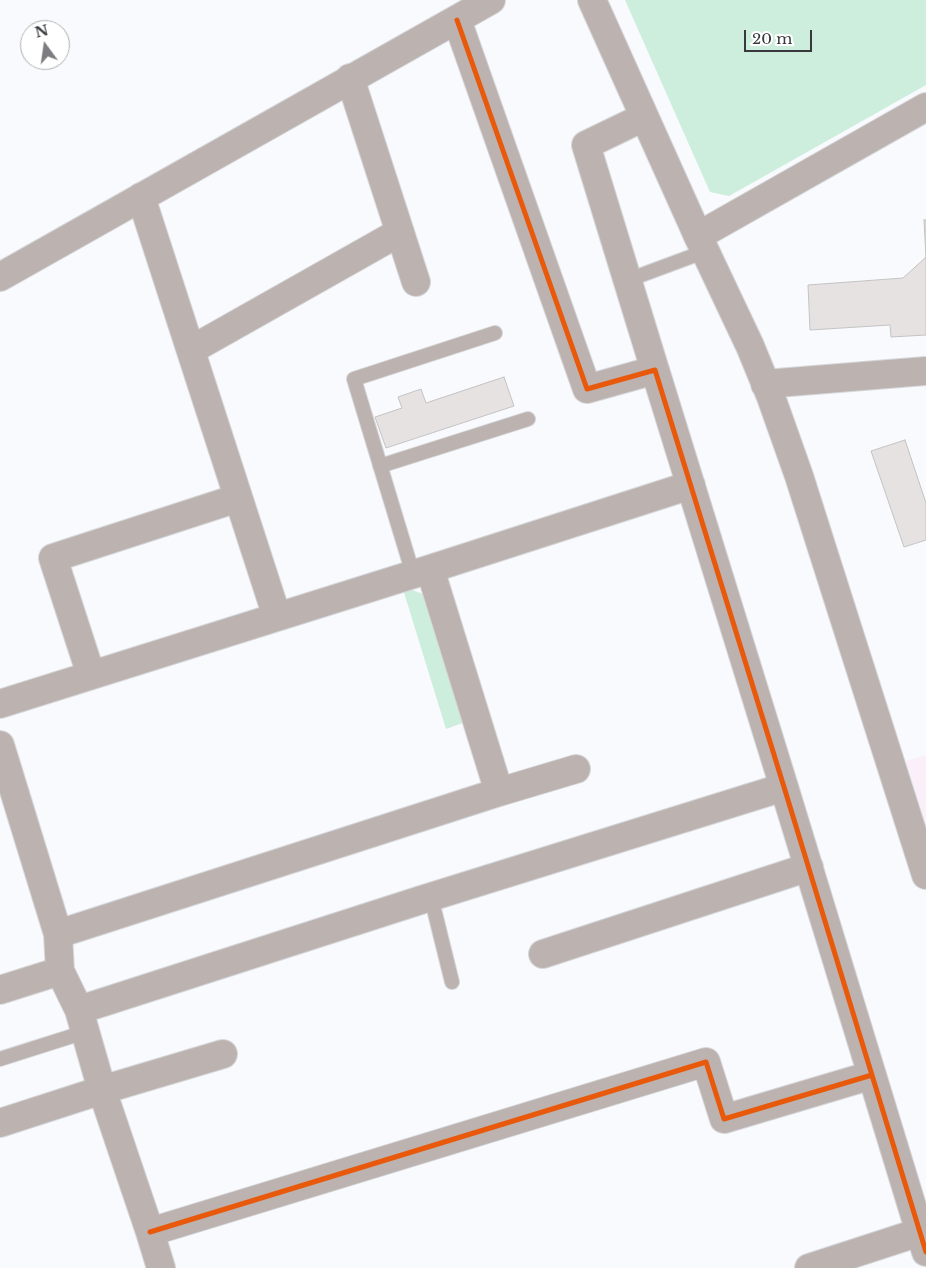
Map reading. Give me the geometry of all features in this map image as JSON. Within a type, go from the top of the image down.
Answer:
[{"type":"street","points":[[0,277],[491,0]]},
{"type":"street","points":[[592,0],[750,346],[765,384],[799,476],[926,874]]},
{"type":"street","points":[[457,20],[587,389],[655,370]]},
{"type":"street","points":[[350,78],[416,282]]},
{"type":"street","points":[[702,243],[926,107]]},
{"type":"street","points":[[644,117],[586,145],[924,1238],[809,1268]]},
{"type":"street","points":[[141,197],[277,616]]},
{"type":"street","points":[[191,350],[400,232]]},
{"type":"street","points":[[765,384],[926,371]]},
{"type":"street","points":[[0,704],[691,485]]},
{"type":"street","points":[[91,675],[53,558],[238,498]]},
{"type":"street","points":[[421,571],[499,792]]},
{"type":"street","points":[[0,744],[58,934],[60,971],[82,1021],[102,1090],[161,1268]]},
{"type":"street","points":[[58,934],[499,792],[576,770]]},
{"type":"street","points":[[82,1021],[431,897],[784,787]]},
{"type":"street","points":[[542,954],[809,867]]},
{"type":"street","points":[[0,990],[60,971]]},
{"type":"street","points":[[0,1123],[223,1054]]},
{"type":"street","points":[[150,1232],[706,1062],[724,1119],[872,1074]]},
{"type":"lane","points":[[628,280],[702,243]]},
{"type":"lane","points":[[421,571],[380,466],[354,379],[495,333]]},
{"type":"lane","points":[[380,466],[528,419]]},
{"type":"lane","points":[[431,897],[452,982]]},
{"type":"lane","points":[[0,1059],[82,1021]]},
{"type":"shaded area","points":[[926,755],[926,830],[906,761]]},
{"type":"green space","points":[[625,0],[926,0],[926,85],[729,196],[710,192]]},
{"type":"green space","points":[[402,586],[428,596],[468,721],[446,729]]},
{"type":"building","points":[[924,220],[926,220],[926,257]]},
{"type":"building","points":[[926,257],[926,335],[891,337],[890,325],[810,330],[808,285],[903,278]]},
{"type":"building","points":[[504,377],[514,406],[386,448],[375,417],[402,408],[398,397],[421,389],[426,403]]},
{"type":"building","points":[[905,440],[926,503],[926,540],[904,547],[871,451]]},
{"type":"cycle path","points":[[457,20],[587,389],[655,370],[926,1252]]},
{"type":"cycle path","points":[[150,1232],[706,1062],[724,1119],[872,1075]]}]
